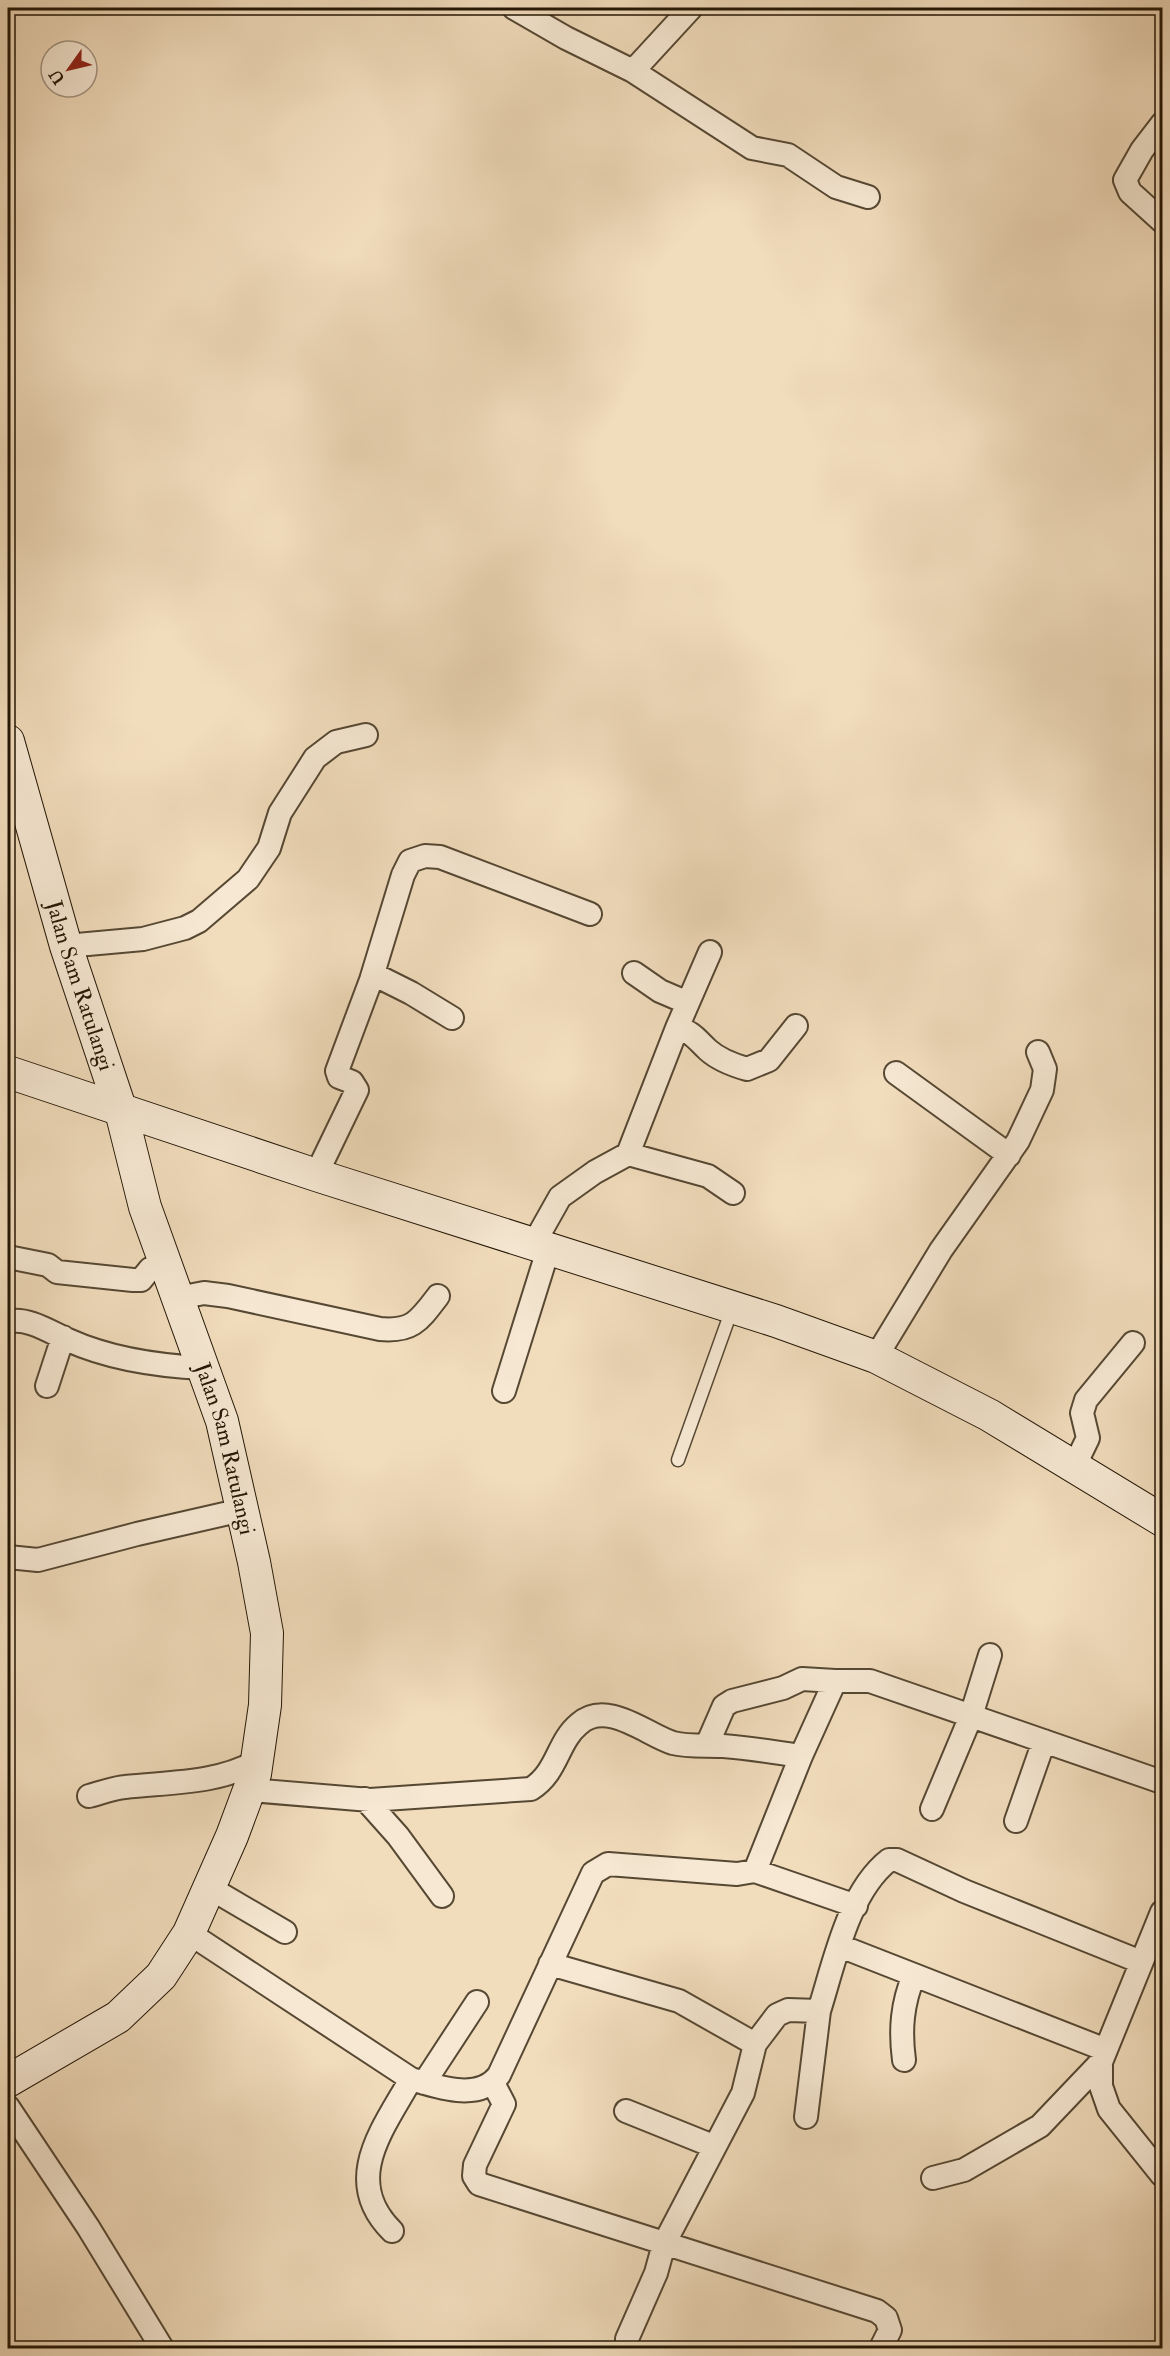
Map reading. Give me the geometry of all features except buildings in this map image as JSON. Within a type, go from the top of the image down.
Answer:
[{"type":"street","points":[[514,8],[566,39],[633,71],[752,148],[788,155],[836,187],[868,197]]},
{"type":"street","points":[[633,71],[691,8]]},
{"type":"street","points":[[1162,124],[1142,150],[1125,180],[1130,192],[1162,221]]},
{"type":"street","points":[[66,946],[143,939],[186,928],[199,921],[248,879],[269,848],[280,813],[315,758],[336,742],[366,735]]},
{"type":"street","name":"Jalan Sam Ratulangi","points":[[8,741],[66,946],[122,1111],[145,1207],[222,1421],[243,1510],[267,1633],[265,1705],[253,1776],[210,1888],[189,1933],[161,1976],[118,2018],[8,2081]]},
{"type":"street","points":[[316,1175],[357,1090],[352,1082],[337,1073],[373,974],[407,864],[416,857],[440,857],[590,914]]},
{"type":"street","points":[[504,1391],[541,1247],[560,1197],[628,1154],[677,1028],[710,952]]},
{"type":"street","points":[[634,973],[660,991],[688,1003]]},
{"type":"street","points":[[373,974],[411,993],[452,1018]]},
{"type":"street","points":[[677,1028],[691,1032],[707,1050],[722,1059],[747,1069],[769,1060],[796,1026]]},
{"type":"street","points":[[876,1358],[941,1250],[1018,1141],[1042,1090],[1045,1069],[1038,1052]]},
{"type":"street","points":[[8,1072],[316,1175],[733,1308],[876,1358],[988,1415],[1162,1520]]},
{"type":"street","points":[[896,1073],[1009,1155]]},
{"type":"street","points":[[628,1154],[708,1176],[733,1193]]},
{"type":"street","points":[[8,1257],[48,1265],[55,1271],[132,1280],[141,1280],[150,1269],[168,1269]]},
{"type":"street","points":[[178,1298],[204,1293],[228,1296],[380,1329],[399,1330],[421,1318],[438,1296]]},
{"type":"street","points":[[8,1322],[20,1322],[148,1363],[204,1368]]},
{"type":"street","points":[[47,1386],[63,1337]]},
{"type":"street","points":[[1074,1467],[1088,1438],[1082,1413],[1086,1400],[1133,1343]]},
{"type":"street","points":[[8,1557],[38,1560],[137,1534],[243,1510]]},
{"type":"street","points":[[932,1809],[970,1716],[990,1655]]},
{"type":"street","points":[[708,1745],[724,1706],[732,1701],[783,1688],[802,1679],[870,1681],[1162,1782]]},
{"type":"street","points":[[755,1871],[801,1756],[835,1681]]},
{"type":"street","points":[[89,1796],[123,1787],[180,1784],[237,1772],[365,1799],[531,1790],[545,1781],[568,1738],[580,1723],[600,1717],[625,1720],[673,1743],[801,1756]]},
{"type":"street","points":[[1016,1821],[1044,1741]]},
{"type":"street","points":[[365,1799],[398,1836],[442,1896]]},
{"type":"street","points":[[806,2117],[819,2011],[827,1977],[856,1906],[888,1860],[897,1860],[964,1891],[1141,1962]]},
{"type":"street","points":[[189,1933],[418,2081],[438,2087],[469,2090],[484,2088],[493,2083],[593,1874],[599,1867],[608,1864],[737,1874],[755,1871],[856,1906]]},
{"type":"street","points":[[210,1888],[285,1932]]},
{"type":"street","points":[[1162,1912],[1104,2056],[1101,2086],[1109,2109],[1162,2175]]},
{"type":"street","points":[[840,1946],[1104,2056]]},
{"type":"street","points":[[550,1964],[679,2001],[755,2044]]},
{"type":"street","points":[[904,2060],[901,2031],[906,1995],[914,1975]]},
{"type":"street","points":[[392,2231],[378,2218],[371,2204],[368,2180],[369,2155],[418,2081],[477,2002]]},
{"type":"street","points":[[628,2349],[627,2339],[656,2273],[664,2244],[743,2092],[755,2044],[777,2015],[788,2010],[819,2011]]},
{"type":"street","points":[[933,2178],[964,2170],[1040,2126],[1104,2056]]},
{"type":"street","points":[[493,2083],[504,2104],[474,2165],[475,2181],[877,2311],[886,2318],[890,2330],[881,2349]]},
{"type":"street","points":[[8,2107],[88,2227],[162,2349]]},
{"type":"street","points":[[626,2111],[713,2146]]},
{"type":"lane","points":[[678,1460],[733,1308]]}]
